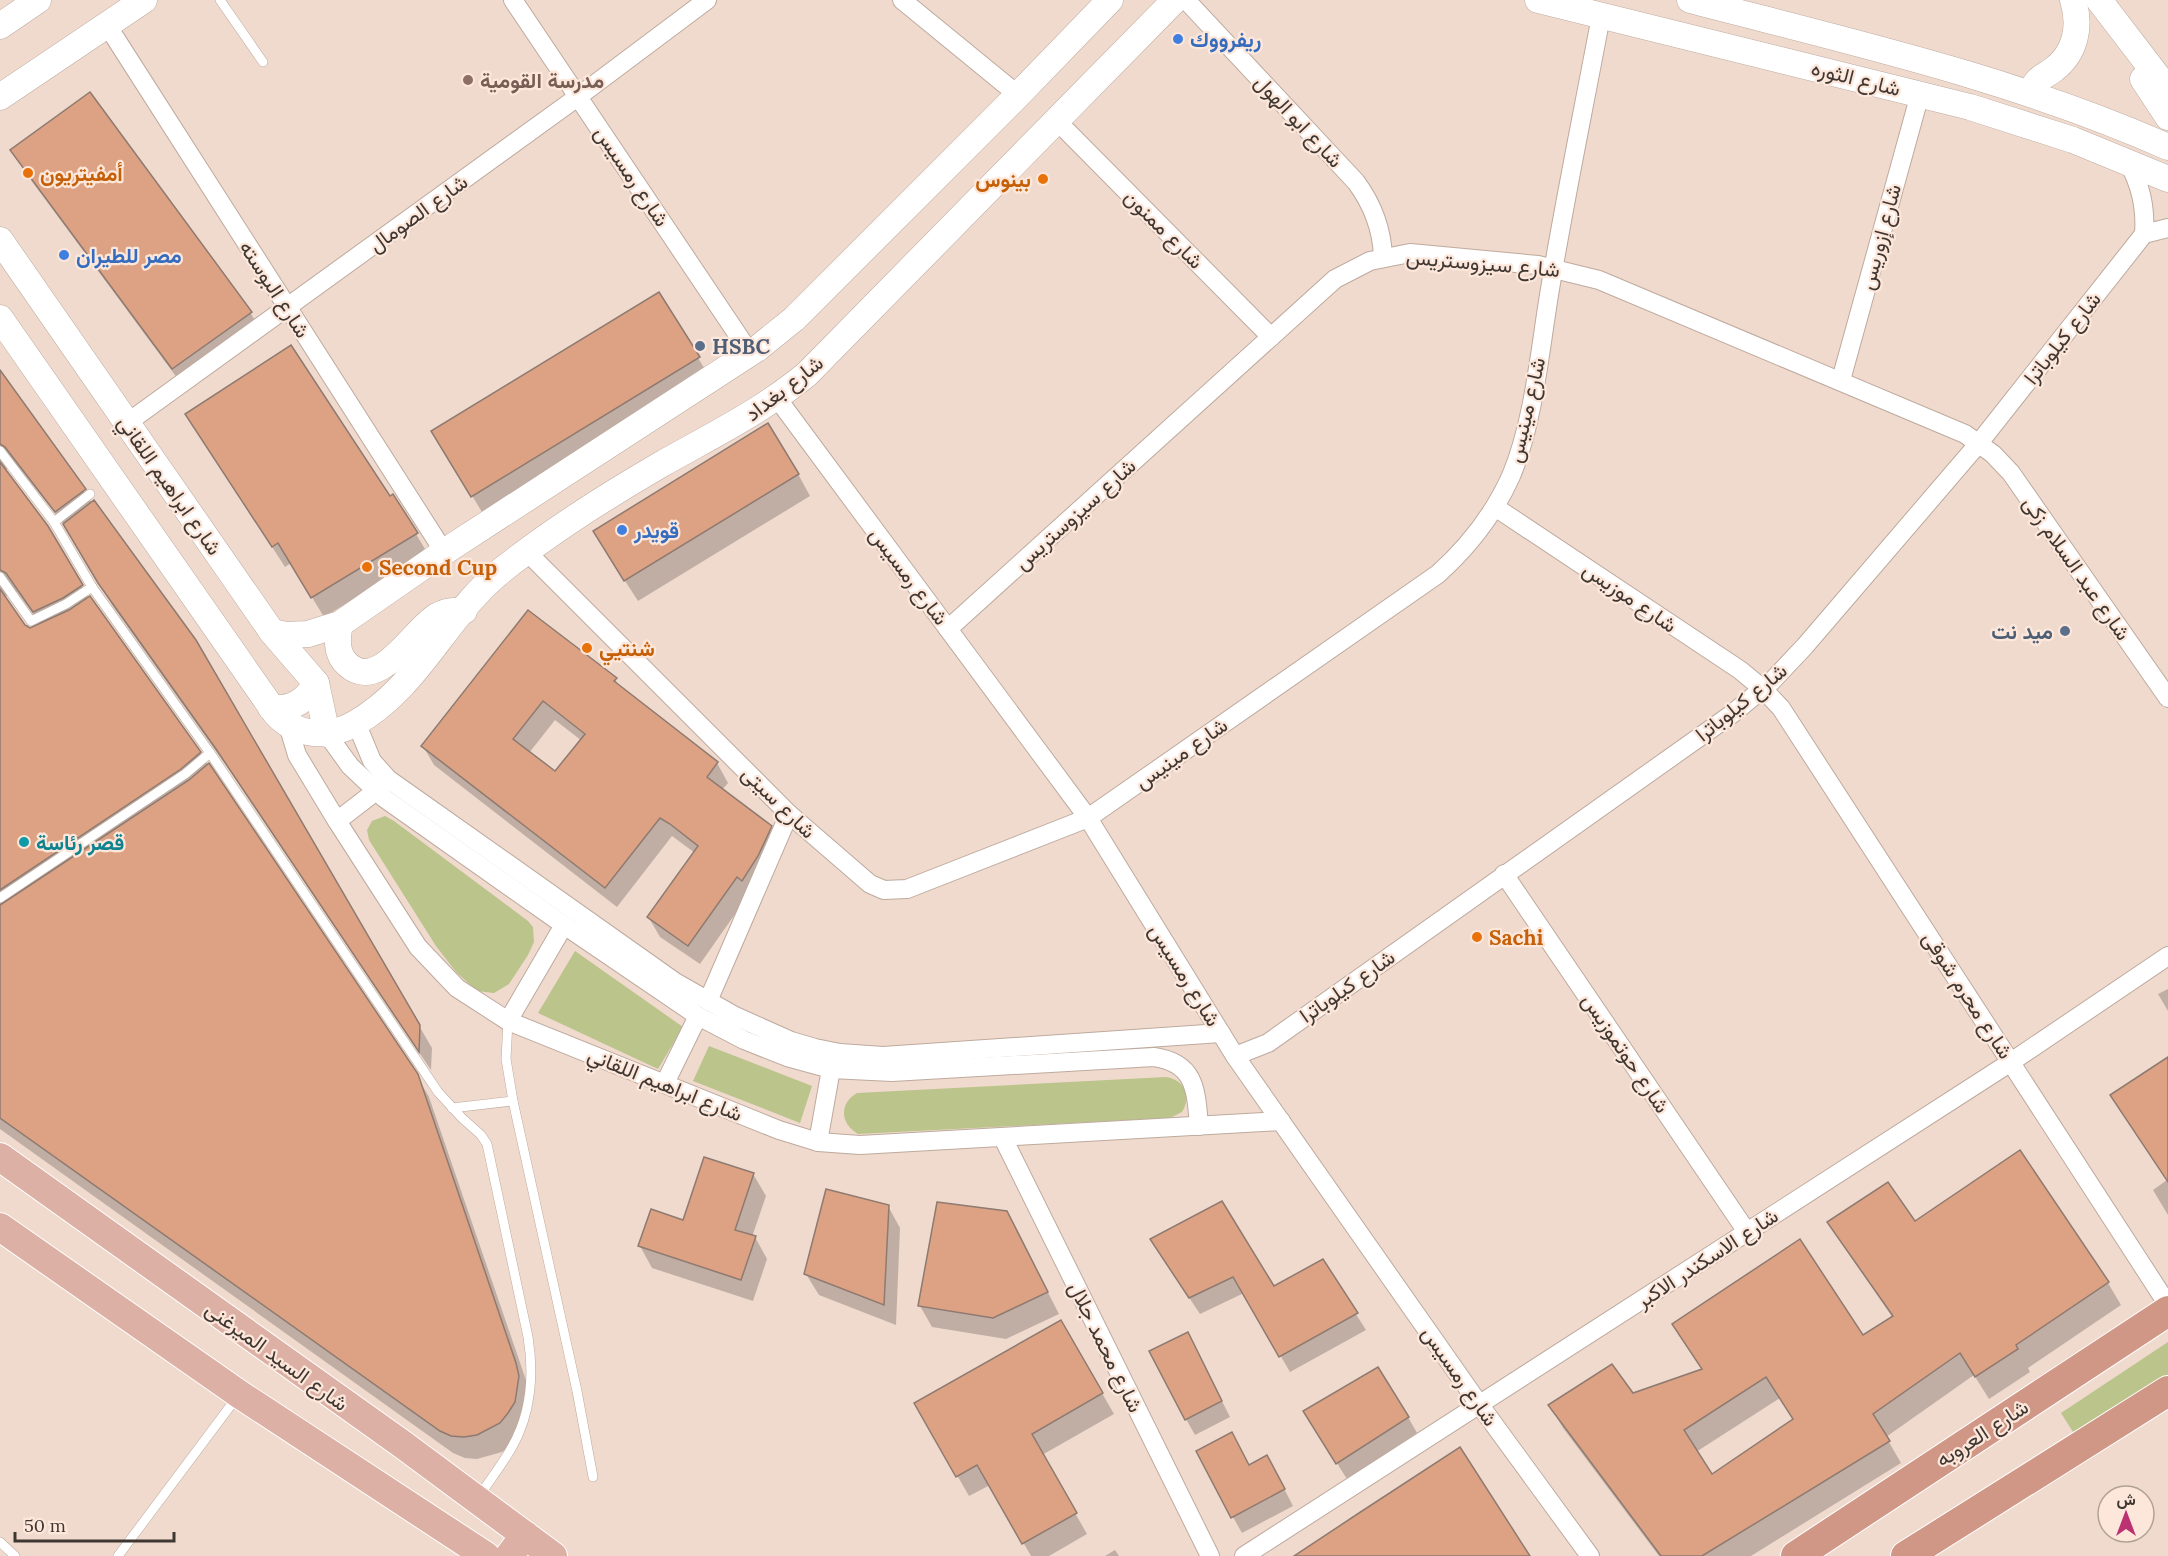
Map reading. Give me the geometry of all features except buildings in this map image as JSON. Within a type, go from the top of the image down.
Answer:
[{"type":"highway","name":"شارع العروبه","points":[[1796,1556],[2168,1311]]},
{"type":"highway","points":[[1906,1556],[2168,1391]]},
{"type":"main road","points":[[0,26],[38,0]]},
{"type":"main road","points":[[0,97],[144,0]]},
{"type":"main road","points":[[272,633],[308,634],[340,624],[444,552],[750,354],[794,319],[1110,0]]},
{"type":"main road","name":"شارع بغداد","points":[[354,725],[406,684],[464,611],[498,574],[526,551],[629,483],[777,398],[816,366],[1175,0]]},
{"type":"main road","name":"شارع الثوره","points":[[1538,0],[1920,94],[2014,120],[2168,179]]},
{"type":"main road","name":"شارع الثوره","points":[[1690,0],[1730,5],[1979,77],[2085,112],[2168,147]]},
{"type":"main road","points":[[2032,94],[2036,82],[2062,62],[2073,44],[2078,24],[2073,0]]},
{"type":"main road","points":[[2099,0],[2168,90]]},
{"type":"main road","points":[[2127,35],[2126,46],[2131,61],[2168,117]]},
{"type":"main road","name":"شارع ابراهيم اللقاني","points":[[0,240],[272,633],[316,683],[327,734]]},
{"type":"main road","name":"شارع ابراهيم اللقاني","points":[[0,318],[279,716]]},
{"type":"main road","points":[[340,624],[338,645],[342,658],[355,669],[371,672],[394,658],[434,618],[448,611],[464,611]]},
{"type":"main road","points":[[316,683],[310,693],[298,704],[282,709],[279,716],[303,731],[327,734],[354,725]]},
{"type":"main road","name":"شارع السيد الميرغنى","points":[[0,1157],[477,1499],[517,1546],[553,1556]]},
{"type":"main road","points":[[0,1227],[239,1394],[486,1556]]},
{"type":"street","name":"شارع رمسيس","points":[[513,0],[750,354]]},
{"type":"street","name":"شارع الصومال","points":[[127,423],[579,96],[707,0]]},
{"type":"street","points":[[902,0],[1018,95]]},
{"type":"street","name":"شارع ابو الهول","points":[[1186,0],[1356,182],[1370,203],[1376,218],[1382,241],[1383,257]]},
{"type":"street","name":"شارع مينيس","points":[[1088,818],[1438,574],[1473,538],[1495,507],[1511,475],[1526,429],[1601,16]]},
{"type":"street","name":"شارع البوسته","points":[[106,25],[444,552]]},
{"type":"street","name":"شارع إزوريس","points":[[1841,380],[1920,94]]},
{"type":"street","name":"شارع ممنون","points":[[1057,121],[1271,337]]},
{"type":"street","points":[[2128,162],[2138,180],[2143,198],[2144,234],[2168,228]]},
{"type":"street","name":"شارع كيلوباترا","points":[[1235,1056],[1268,1042],[1732,714],[1763,689],[1789,664],[1979,443],[2144,234]]},
{"type":"street","name":"شارع سيزوستريس","points":[[948,629],[1335,279],[1358,266],[1383,257],[1424,254],[1554,268],[1614,285],[1949,426],[1979,443]]},
{"type":"street","name":"شارع رمسيس","points":[[777,398],[1088,818],[1235,1056],[1479,1404],[1590,1556]]},
{"type":"street","name":"شارع عبد السلام زكى","points":[[1979,443],[1999,460],[2016,480],[2168,698]]},
{"type":"street","name":"شارع موزيس","points":[[1495,507],[1740,670],[1763,689]]},
{"type":"street","name":"شارع سيتى","points":[[526,551],[789,814],[864,880],[877,888],[907,889],[1088,818]]},
{"type":"street","name":"شارع محرم شوقى","points":[[1763,689],[1792,722],[2168,1305]]},
{"type":"street","name":"شارع ابراهيم اللقاني","points":[[279,716],[297,755],[337,821],[425,956],[440,973],[466,995],[508,1021],[779,1130],[818,1142],[860,1145],[1281,1121]]},
{"type":"street","name":"شارع ابراهيم اللقاني","points":[[354,725],[360,732],[372,761],[388,779],[644,960],[703,1009],[791,1041],[832,1052],[865,1056],[902,1056],[1221,1033]]},
{"type":"street","name":"شارع ابراهيم اللقاني","points":[[327,734],[350,766],[376,791],[564,925],[703,1009],[758,1046],[831,1069],[892,1072],[1154,1057],[1174,1062],[1190,1077],[1194,1086],[1199,1126]]},
{"type":"street","points":[[337,821],[376,791]]},
{"type":"street","points":[[665,1083],[703,1009],[789,814]]},
{"type":"street","name":"شارع حوتموزيس","points":[[1504,874],[1747,1232]]},
{"type":"street","points":[[508,1021],[564,925]]},
{"type":"street","name":"شارع الاسكندر الاكبر","points":[[1244,1556],[2011,1062],[2168,956]]},
{"type":"street","points":[[818,1142],[831,1069]]},
{"type":"street","name":"شارع محمد جلال","points":[[1003,1138],[1210,1556]]},
{"type":"lane","points":[[220,0],[263,62]]},
{"type":"lane","points":[[0,451],[54,522],[92,587],[210,753],[438,1092],[482,1135],[487,1144],[531,1359],[530,1391],[521,1427],[512,1447],[477,1499]]},
{"type":"lane","points":[[54,522],[90,494]]},
{"type":"lane","points":[[0,577],[32,621],[66,604],[92,587]]},
{"type":"lane","points":[[0,898],[185,774],[210,753]]},
{"type":"lane","points":[[508,1021],[506,1059],[513,1101],[577,1390],[593,1477]]},
{"type":"lane","points":[[452,1108],[513,1101]]},
{"type":"lane","points":[[118,1556],[239,1394]]},
{"type":"lane","points":[[0,1542],[15,1556]]},
{"type":"green space","points":[[385,816],[533,927],[534,942],[509,984],[494,993],[477,991],[456,972],[436,946],[369,840],[367,830],[372,821]]},
{"type":"green space","points":[[575,951],[683,1027],[658,1069],[538,1013]]},
{"type":"green space","points":[[709,1046],[812,1086],[800,1123],[693,1081]]},
{"type":"green space","points":[[1166,1077],[1178,1081],[1186,1095],[1182,1112],[1170,1118],[858,1134],[848,1125],[844,1114],[847,1102],[857,1093]]},
{"type":"green space","points":[[2168,1342],[2168,1375],[2075,1435],[2061,1413]]},
{"type":"place","name":"ريفرووك","points":[[1178,39]]},
{"type":"place","name":"مدرسة القومية","points":[[468,80]]},
{"type":"place","name":"أمفيتريون","points":[[28,173]]},
{"type":"place","name":"بينوس","points":[[1043,179]]},
{"type":"place","name":"مصر للطيران","points":[[64,255]]},
{"type":"place","name":"HSBC","points":[[700,346]]},
{"type":"place","name":"قويدر","points":[[622,530]]},
{"type":"place","name":"Second Cup","points":[[367,567]]},
{"type":"place","name":"ميد نت","points":[[2065,631]]},
{"type":"place","name":"شنتيي","points":[[587,648]]},
{"type":"place","name":"قصر رئاسة","points":[[24,842]]},
{"type":"place","name":"Sachi","points":[[1477,937]]}]
